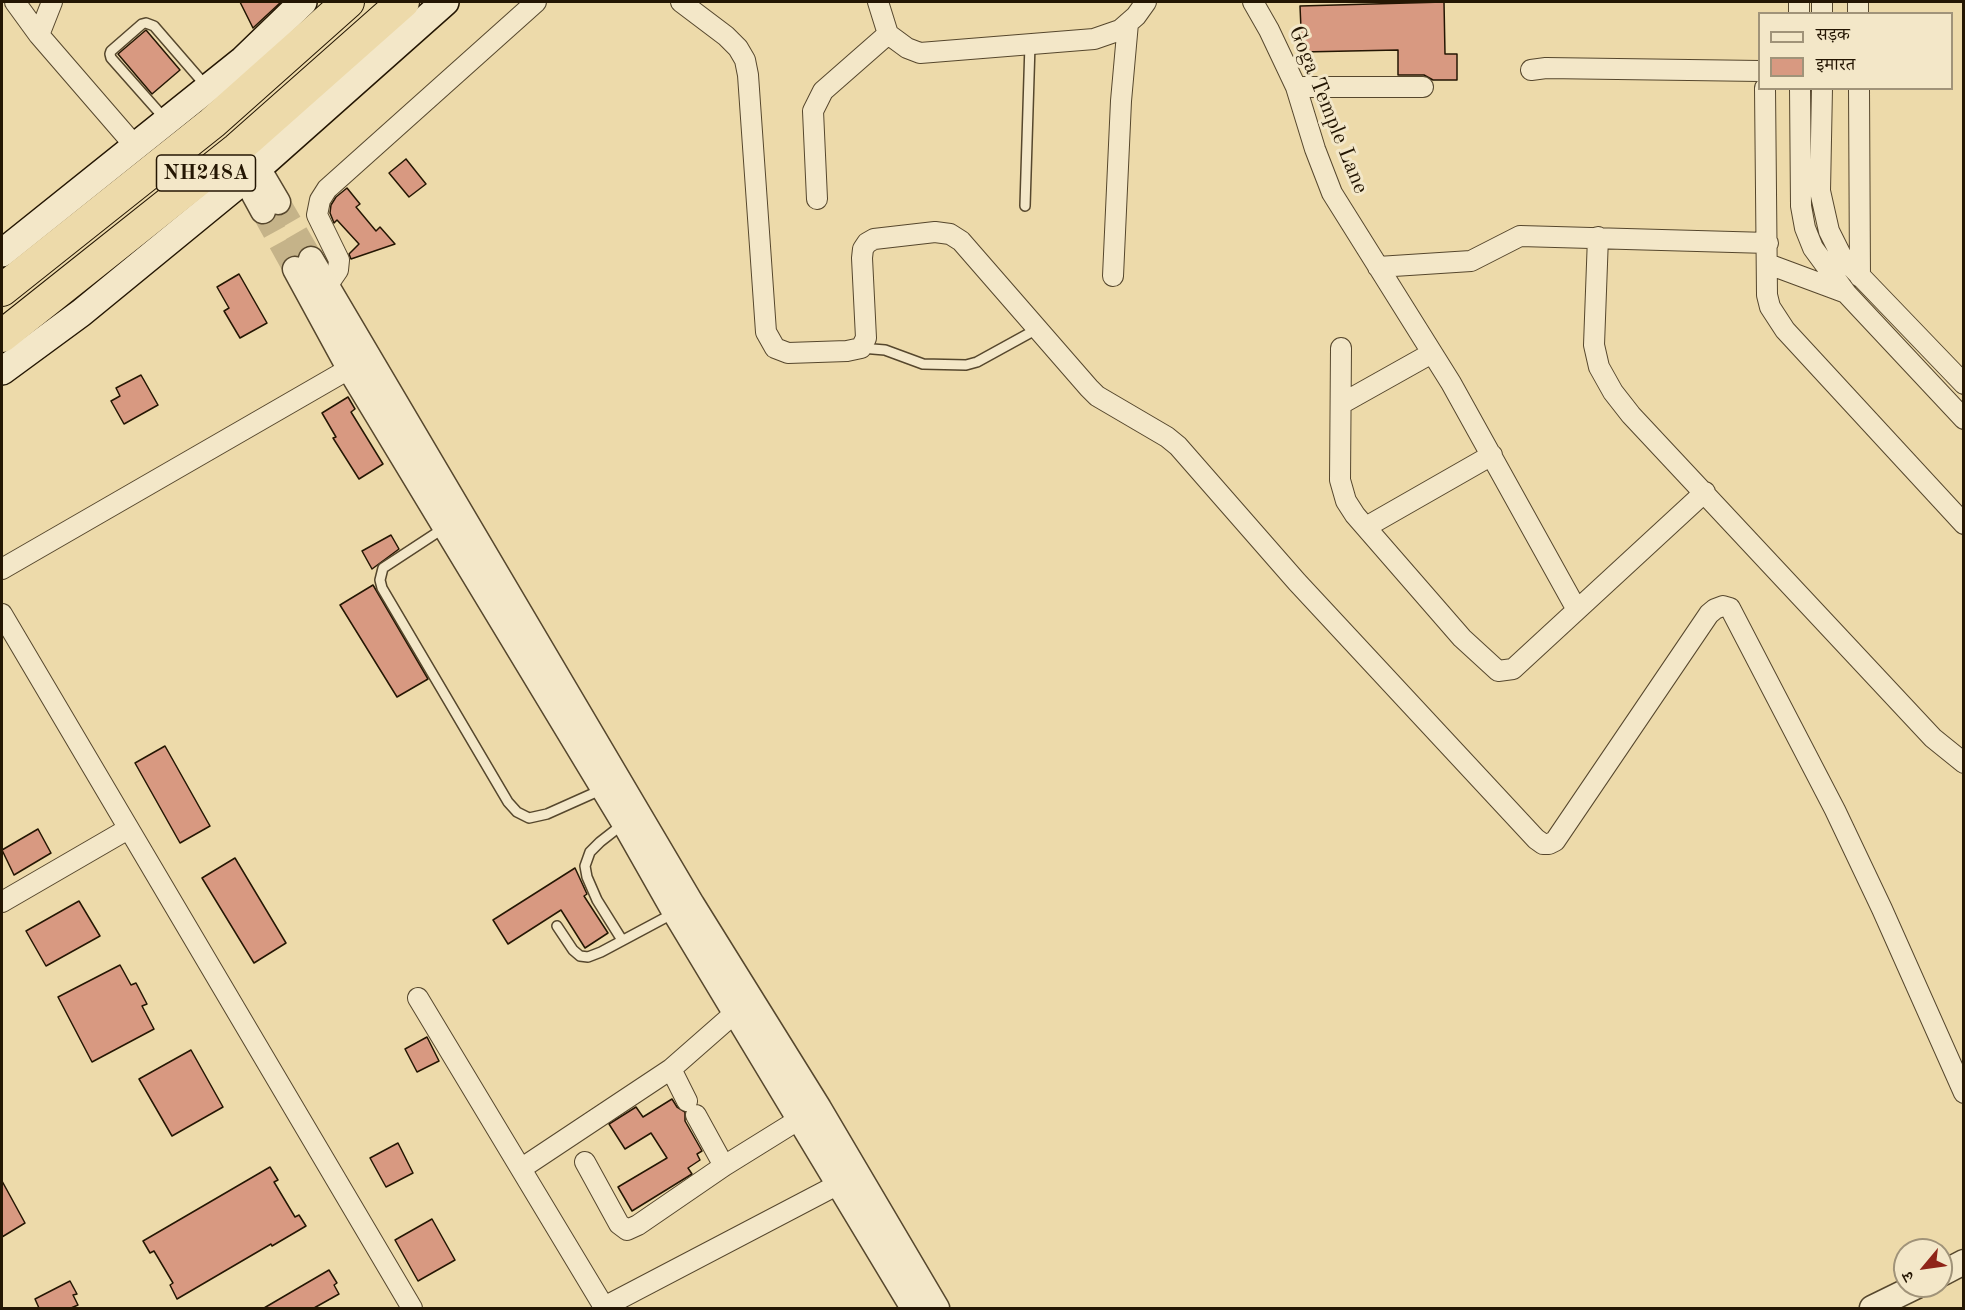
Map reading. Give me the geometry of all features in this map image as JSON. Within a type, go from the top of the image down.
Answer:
[{"type":"highway","name":"NH248A","points":[[2,290],[212,123],[348,2]]},
{"type":"highway","name":"NH248A","points":[[2,336],[237,148],[404,2]]},
{"type":"main road","points":[[2,253],[243,60],[303,2]]},
{"type":"main road","points":[[2,371],[81,313],[252,173],[445,2]]},
{"type":"street","points":[[15,2],[39,35],[135,146]]},
{"type":"street","points":[[39,35],[52,2]]},
{"type":"street","points":[[327,286],[338,270],[339,260],[317,215],[320,200],[327,189],[536,2]]},
{"type":"street","points":[[681,2],[726,36],[738,48],[745,60],[748,75],[766,332],[775,348],[788,353],[847,351],[861,348],[866,338],[862,258],[863,249],[867,243],[874,239],[935,231],[950,234],[961,241],[1098,396],[1167,437],[1178,446],[1297,582],[1543,844],[1555,841],[1709,614],[1723,606],[1730,608],[1835,810],[1964,1093]]},
{"type":"street","points":[[878,2],[888,34],[907,48],[920,53],[1095,39],[1120,30],[1146,2]]},
{"type":"street","name":"Goga Temple Lane","points":[[1253,2],[1296,87],[1315,149],[1332,193],[1432,353],[1492,455],[1577,610]]},
{"type":"street","points":[[1113,276],[1121,101],[1128,23]]},
{"type":"street","points":[[817,199],[813,111],[823,91],[888,34]]},
{"type":"street","points":[[1531,70],[1546,68],[1758,71]]},
{"type":"street","points":[[1296,87],[1423,87]]},
{"type":"street","points":[[1766,90],[1767,295],[1770,307],[1785,330],[1964,524]]},
{"type":"street","points":[[1800,90],[1801,206],[1804,228],[1813,248],[1846,293],[1964,419]]},
{"type":"street","points":[[1822,90],[1820,191],[1829,231],[1842,257],[1964,384]]},
{"type":"street","points":[[1859,90],[1860,277]]},
{"type":"street","points":[[252,173],[271,207]]},
{"type":"street","points":[[1378,267],[1471,261],[1520,236],[1768,243]]},
{"type":"street","points":[[1598,237],[1594,345],[1599,367],[1613,392],[1631,415],[1932,738],[1964,763]]},
{"type":"street","points":[[809,1113],[736,1012],[684,908],[624,823],[444,528],[359,364],[327,286],[303,264],[359,364],[809,1113],[913,1308]]},
{"type":"street","points":[[1768,264],[1846,293]]},
{"type":"street","points":[[1341,348],[1340,480],[1346,501],[1462,638],[1498,671],[1513,669],[1705,492]]},
{"type":"street","points":[[1341,404],[1432,353]]},
{"type":"street","points":[[2,569],[359,364]]},
{"type":"street","points":[[1366,527],[1492,455]]},
{"type":"street","points":[[2,614],[412,1308]]},
{"type":"street","points":[[2,902],[128,829]]},
{"type":"street","points":[[418,998],[522,1168],[603,1308],[846,1179]]},
{"type":"street","points":[[522,1168],[671,1069],[736,1012]]},
{"type":"street","points":[[671,1069],[724,1166]]},
{"type":"street","points":[[585,1162],[618,1224],[627,1230],[638,1226],[724,1166],[809,1113]]},
{"type":"street","points":[[846,1179],[937,1308]]},
{"type":"street","points":[[1872,1308],[1893,1298]]},
{"type":"lane","points":[[166,121],[110,54],[142,24],[146,22],[154,26],[208,88]]},
{"type":"lane","points":[[1025,206],[1030,44]]},
{"type":"lane","points":[[861,348],[885,350],[924,364],[966,365],[977,362],[1037,329]]},
{"type":"lane","points":[[444,528],[383,568],[380,580],[508,802],[517,812],[529,818],[547,814],[603,789]]},
{"type":"lane","points":[[622,940],[597,900],[585,866],[590,852],[624,823]]},
{"type":"lane","points":[[557,926],[573,950],[580,956],[588,957],[684,908]]},
{"type":"building","points":[[240,2],[281,2],[253,28]]},
{"type":"building","points":[[1444,2],[1445,54],[1457,54],[1457,80],[1433,80],[1424,75],[1398,75],[1398,50],[1302,52],[1300,6]]},
{"type":"building","points":[[146,30],[180,70],[152,94],[118,54]]},
{"type":"building","points":[[406,159],[426,184],[409,197],[389,173]]},
{"type":"building","points":[[347,188],[360,204],[356,207],[376,231],[380,227],[395,244],[351,259],[349,254],[359,244],[337,220],[334,223],[330,213],[331,205],[336,197]]},
{"type":"building","points":[[239,274],[267,323],[240,338],[224,311],[229,308],[217,287]]},
{"type":"building","points":[[141,375],[158,405],[124,424],[111,401],[120,396],[116,388]]},
{"type":"building","points":[[348,397],[355,409],[351,412],[383,464],[359,479],[333,438],[336,437],[322,413]]},
{"type":"building","points":[[391,535],[399,549],[372,569],[362,551]]},
{"type":"building","points":[[373,585],[428,679],[397,697],[340,605]]},
{"type":"building","points":[[165,746],[210,826],[180,843],[135,763]]},
{"type":"building","points":[[38,829],[51,853],[14,875],[2,850]]},
{"type":"building","points":[[235,858],[286,943],[254,963],[202,878]]},
{"type":"building","points":[[575,868],[587,894],[584,896],[608,933],[585,948],[561,910],[508,944],[493,920]]},
{"type":"building","points":[[79,901],[100,936],[46,966],[26,931]]},
{"type":"building","points":[[120,965],[131,985],[136,983],[147,1004],[142,1006],[154,1029],[92,1062],[58,997]]},
{"type":"building","points":[[427,1037],[439,1061],[417,1072],[405,1049]]},
{"type":"building","points":[[191,1050],[223,1107],[172,1136],[139,1079]]},
{"type":"building","points":[[672,1099],[677,1107],[685,1112],[685,1121],[702,1151],[697,1154],[700,1160],[688,1168],[692,1174],[632,1211],[618,1187],[667,1158],[651,1133],[625,1149],[609,1124],[636,1107],[643,1117]]},
{"type":"building","points":[[398,1143],[413,1173],[386,1187],[370,1158]]},
{"type":"building","points":[[270,1167],[278,1180],[274,1182],[295,1217],[299,1215],[306,1226],[177,1299],[170,1285],[173,1283],[154,1251],[150,1253],[143,1241]]},
{"type":"building","points":[[2,1181],[25,1223],[2,1237]]},
{"type":"building","points":[[432,1219],[455,1260],[418,1281],[395,1240]]},
{"type":"building","points":[[329,1270],[337,1283],[334,1285],[339,1294],[314,1308],[264,1308]]},
{"type":"building","points":[[70,1281],[77,1294],[73,1295],[78,1305],[71,1308],[39,1308],[35,1299]]},
{"type":"tunnel","points":[[278,202],[311,259]]},
{"type":"tunnel","points":[[263,211],[295,269]]}]
